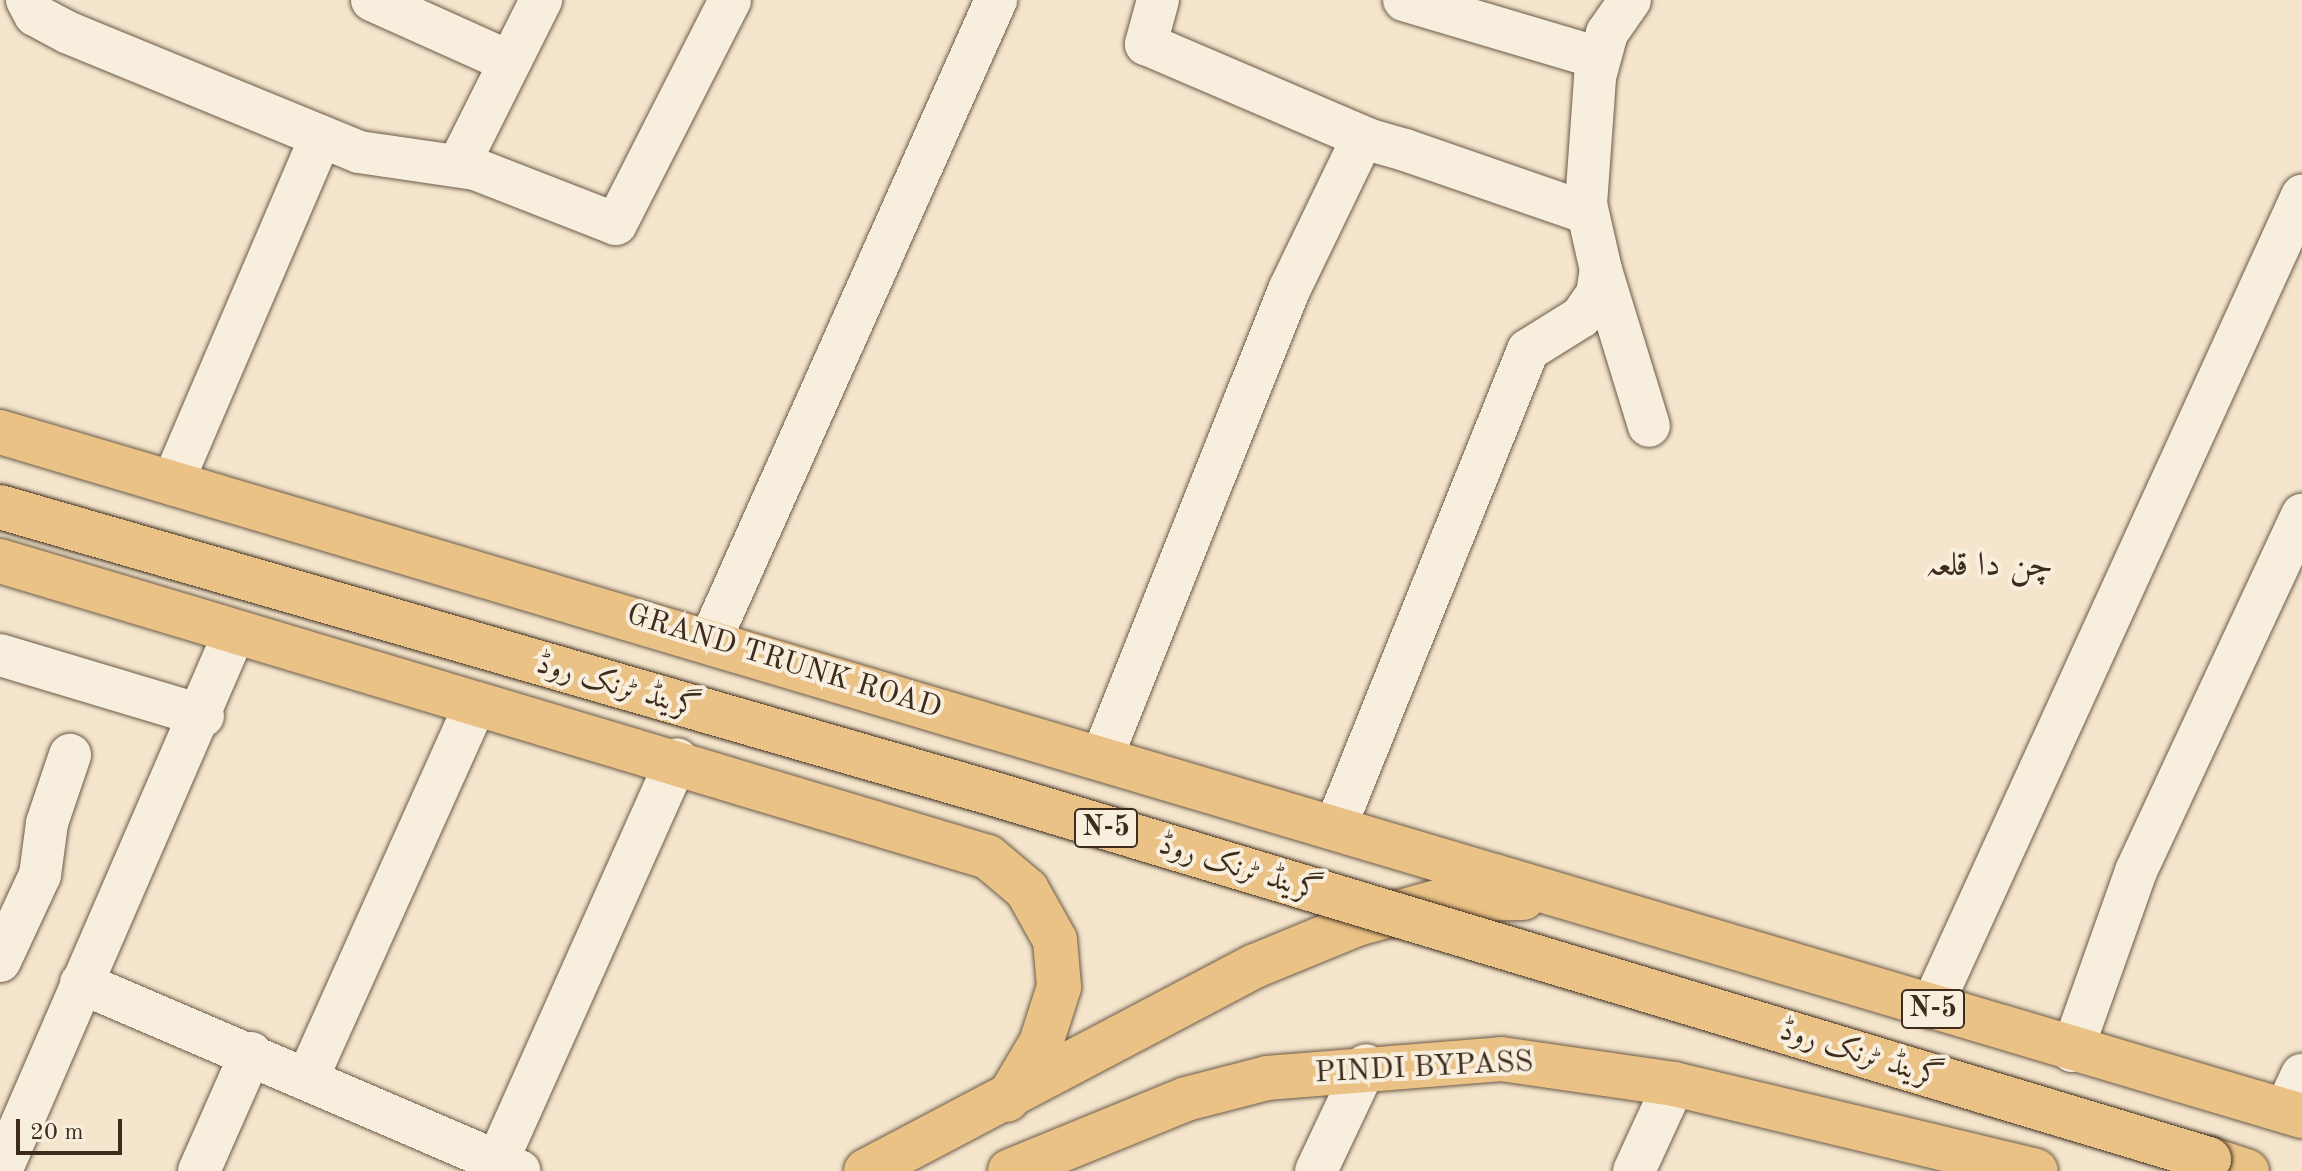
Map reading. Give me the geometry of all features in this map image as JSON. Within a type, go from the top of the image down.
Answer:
[{"type":"highway","name":"GRAND TRUNK ROAD","points":[[0,432],[1566,897]]},
{"type":"highway","name":"گرینڈ ٹرنک روڈ","points":[[0,507],[991,793],[2228,1165]]},
{"type":"highway","points":[[0,561],[233,636],[474,708],[677,759],[988,857],[1027,890],[1055,940],[1059,987],[1041,1043],[1007,1100]]},
{"type":"highway","name":"N-5","points":[[866,1171],[1007,1100],[1241,973],[1357,924],[1448,899],[1566,897],[2072,1051],[2296,1101]]},
{"type":"highway","name":"PINDI BYPASS","points":[[1010,1171],[1186,1099],[1366,1065],[1541,1061],[1674,1084],[2034,1171]]},
{"type":"street","points":[[27,0],[46,23],[321,137],[394,163],[458,166],[619,222],[730,0]]},
{"type":"street","points":[[372,0],[510,62]]},
{"type":"street","points":[[458,166],[541,0]]},
{"type":"street","points":[[710,641],[996,0]]},
{"type":"street","points":[[1158,0],[1146,44],[1370,140],[1587,213]]},
{"type":"street","points":[[1404,0],[1599,58]]},
{"type":"street","points":[[1630,0],[1599,58],[1587,213],[1601,270],[1649,426]]},
{"type":"street","points":[[172,484],[321,137]]},
{"type":"street","points":[[1102,757],[1289,290],[1354,153],[1370,140]]},
{"type":"street","points":[[1931,1008],[2302,196]]},
{"type":"street","points":[[1335,828],[1528,350],[1589,309],[1601,270]]},
{"type":"street","points":[[2072,1051],[2136,871],[2302,515]]},
{"type":"street","points":[[1,1171],[81,983],[203,716],[233,636]]},
{"type":"street","points":[[0,655],[203,716]]},
{"type":"street","points":[[308,1077],[474,708]]},
{"type":"street","points":[[0,961],[40,875],[47,823],[70,755]]},
{"type":"street","points":[[81,983],[308,1077],[503,1168],[677,759]]},
{"type":"street","points":[[199,1171],[251,1053]]},
{"type":"street","points":[[1316,1171],[1366,1065]]},
{"type":"street","points":[[1634,1171],[1674,1084]]},
{"type":"district","name":"چن دا قلعہ","points":[[1989,567]]}]
